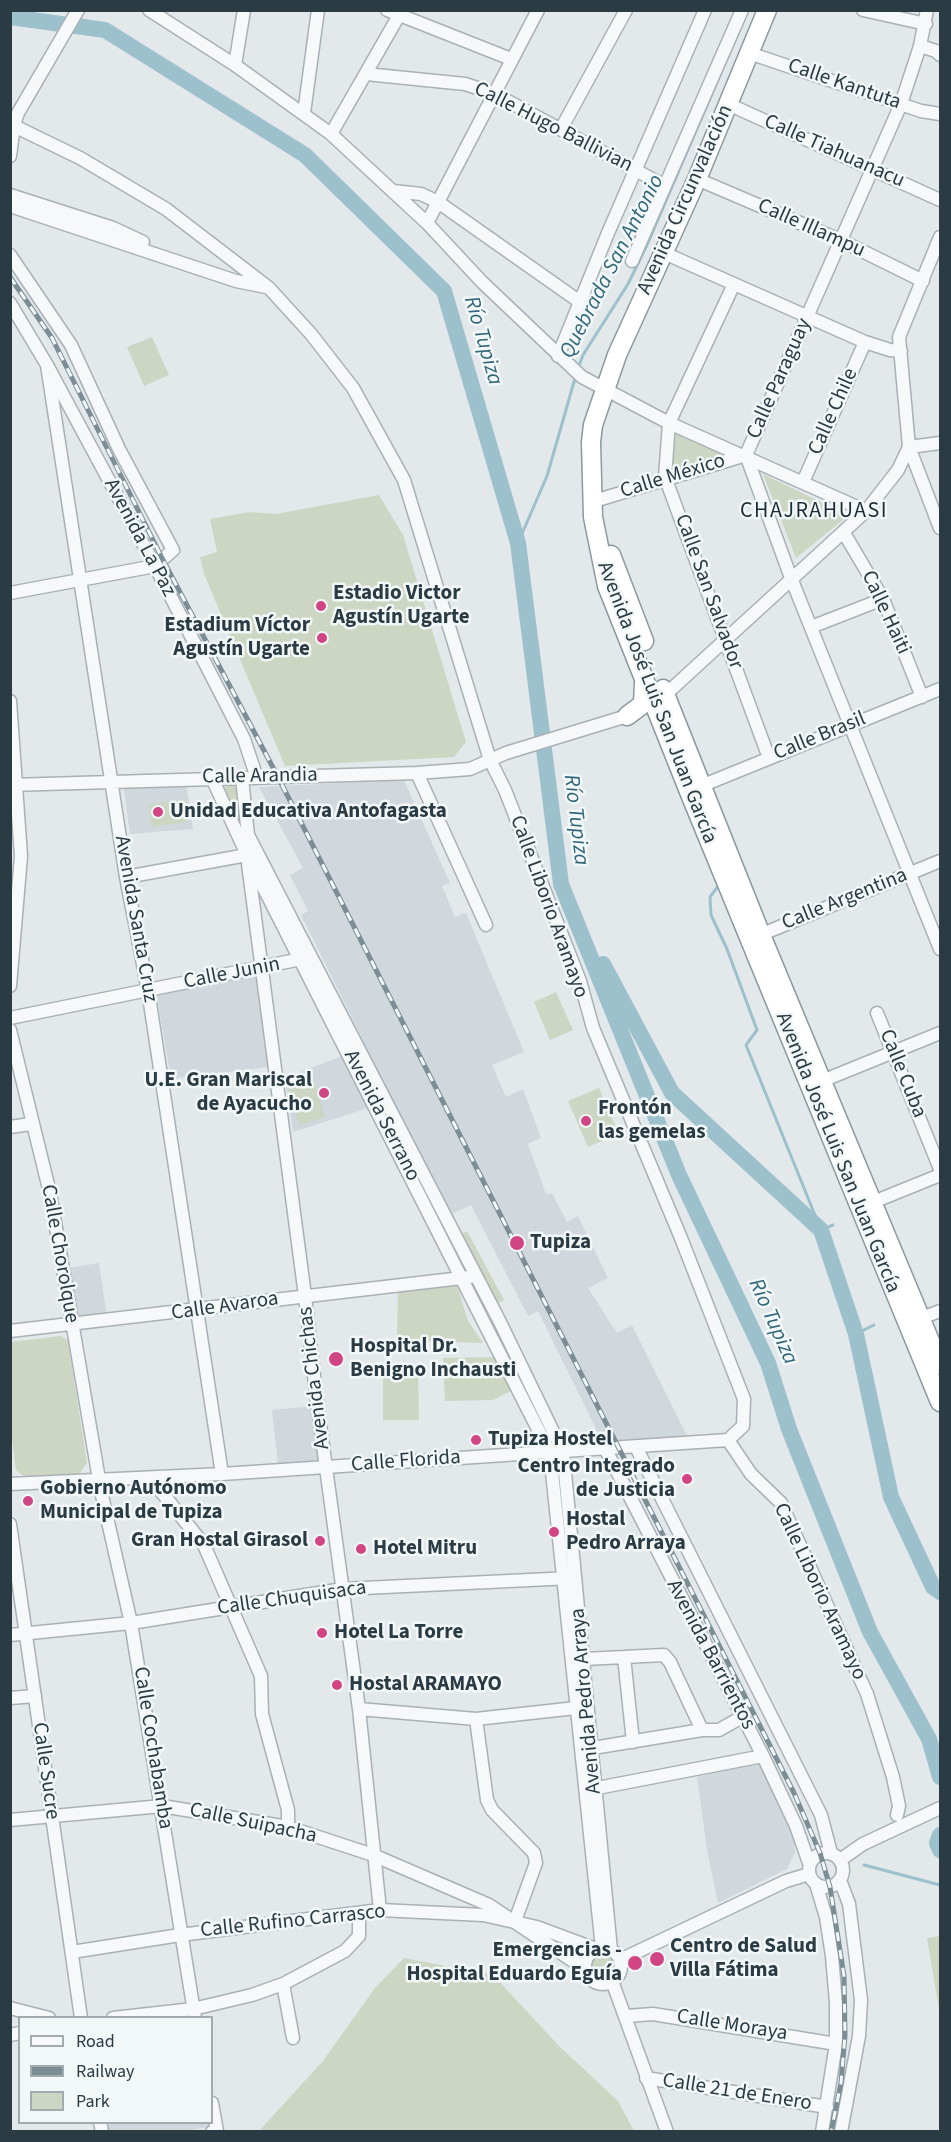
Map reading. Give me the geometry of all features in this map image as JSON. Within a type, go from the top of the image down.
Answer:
[{"type":"highway","name":"Avenida Circunvalación","points":[[605,390],[617,355],[697,179],[767,10]]},
{"type":"highway","name":"Avenida José Luis San Juan García","points":[[605,390],[601,499],[604,532],[613,565],[700,786],[755,937]]},
{"type":"highway","name":"Avenida José Luis San Juan García","points":[[605,390],[593,425],[591,442],[593,517],[607,585],[667,734],[867,1204],[913,1321],[940,1402]]},
{"type":"highway","points":[[627,716],[643,704],[645,694],[643,672]]},
{"type":"highway","points":[[627,716],[648,716],[658,722],[667,734]]},
{"type":"highway","name":"Avenida José Luis San Juan García","points":[[913,1321],[940,1365]]},
{"type":"street","points":[[10,156],[14,121],[78,10]]},
{"type":"street","points":[[149,10],[235,65],[331,134],[427,223],[558,356],[582,376],[669,423],[746,455],[866,511]]},
{"type":"street","points":[[235,65],[244,10]]},
{"type":"street","points":[[304,113],[318,10]]},
{"type":"street","points":[[387,10],[401,12],[511,59]]},
{"type":"street","points":[[427,223],[538,10]]},
{"type":"street","points":[[561,129],[626,10]]},
{"type":"street","points":[[558,356],[635,170],[705,10]]},
{"type":"street","points":[[632,261],[742,10]]},
{"type":"street","points":[[863,10],[926,24]]},
{"type":"street","name":"Calle Paraguay","points":[[927,10],[920,46],[900,104],[842,241],[746,455],[791,578],[940,949]]},
{"type":"street","points":[[331,134],[401,12]]},
{"type":"street","points":[[920,46],[936,51],[940,55]]},
{"type":"street","name":"Calle Kantuta","points":[[749,53],[900,104],[940,114]]},
{"type":"street","name":"Calle Hugo Ballivian","points":[[366,74],[465,84],[493,93],[665,186]]},
{"type":"street","name":"Calle Tiahuanacu","points":[[728,104],[940,200]]},
{"type":"street","name":"Calle Liborio Aramayo","points":[[14,121],[166,209],[268,288],[311,334],[353,388],[404,480],[490,760],[505,790],[580,981],[592,1028],[681,1238],[744,1399],[743,1426],[729,1440],[751,1474],[781,1503],[867,1694],[893,1777],[899,1806],[897,1815]]},
{"type":"street","name":"Calle Illampu","points":[[697,179],[842,241],[923,281]]},
{"type":"street","points":[[392,191],[421,194],[438,202],[580,302]]},
{"type":"street","points":[[10,195],[113,228],[190,264]]},
{"type":"street","points":[[10,206],[236,281],[268,288]]},
{"type":"street","points":[[940,237],[899,337],[909,447],[940,528]]},
{"type":"street","points":[[664,253],[865,342],[901,351]]},
{"type":"street","name":"Avenida La Paz","points":[[10,255],[71,345],[119,449],[173,550],[155,566]]},
{"type":"street","points":[[669,423],[734,284]]},
{"type":"street","name":"Avenida La Paz","points":[[10,303],[47,365],[155,566],[244,740],[256,778]]},
{"type":"street","name":"Calle Chile","points":[[803,482],[865,342]]},
{"type":"street","name":"Avenida Santa Cruz","points":[[47,365],[126,877],[148,990],[222,1474]]},
{"type":"street","name":"Calle San Salvador","points":[[669,423],[665,477],[769,758]]},
{"type":"street","points":[[909,447],[940,443]]},
{"type":"street","points":[[665,695],[726,642],[791,578],[866,511],[898,470],[909,447]]},
{"type":"street","name":"Calle México","points":[[601,499],[665,477],[746,455]]},
{"type":"street","name":"Calle Haiti","points":[[844,533],[883,598],[922,697]]},
{"type":"street","points":[[10,593],[155,566]]},
{"type":"street","points":[[811,627],[883,598]]},
{"type":"street","name":"Calle Brasil","points":[[700,786],[940,689]]},
{"type":"street","points":[[10,701],[13,785],[21,856],[10,986]]},
{"type":"street","name":"Calle Arandia","points":[[13,785],[111,780],[256,778],[470,768],[506,753],[627,716]]},
{"type":"street","points":[[417,772],[486,924]]},
{"type":"street","name":"Avenida Serrano","points":[[212,778],[307,958],[556,1453]]},
{"type":"street","name":"Avenida Serrano","points":[[242,778],[252,853]]},
{"type":"street","points":[[126,877],[252,853]]},
{"type":"street","name":"Avenida Chichas","points":[[252,853],[262,968],[359,1709],[380,1910]]},
{"type":"street","name":"Calle Argentina","points":[[755,937],[940,861]]},
{"type":"street","name":"Calle Junin","points":[[10,1018],[307,958]]},
{"type":"street","name":"Calle Cuba","points":[[877,1013],[940,1169]]},
{"type":"street","name":"Calle Chorolque","points":[[10,1030],[31,1124],[50,1193],[71,1326],[100,1480]]},
{"type":"street","points":[[816,1083],[940,1033]]},
{"type":"street","points":[[10,1127],[31,1124]]},
{"type":"street","points":[[867,1204],[940,1176]]},
{"type":"street","name":"Calle Avaroa","points":[[10,1331],[71,1326],[469,1277]]},
{"type":"street","points":[[913,1321],[940,1311]]},
{"type":"street","name":"Calle Florida","points":[[10,1484],[151,1479],[729,1440]]},
{"type":"street","name":"Avenida Barrientos","points":[[636,1448],[821,1815],[836,1856]]},
{"type":"street","name":"Avenida Barrientos","points":[[606,1449],[763,1756],[796,1826],[826,1917],[832,1956],[836,2044],[822,2132]]},
{"type":"street","name":"Avenida Pedro Arraya","points":[[556,1453],[591,1790],[603,1949]]},
{"type":"street","points":[[151,1479],[204,1545],[261,1676],[262,1714],[288,1810],[288,1827]]},
{"type":"street","name":"Calle Cochabamba","points":[[100,1480],[131,1623],[194,2013]]},
{"type":"street","name":"Calle Sucre","points":[[10,1524],[81,2016]]},
{"type":"street","name":"Avenida Pedro Arraya","points":[[570,1579],[584,1659],[583,1708],[594,1748],[591,1790]]},
{"type":"street","name":"Calle Chuquisaca","points":[[10,1635],[131,1623],[343,1589],[570,1579]]},
{"type":"street","points":[[584,1659],[663,1655],[670,1662],[702,1730]]},
{"type":"street","points":[[624,1657],[633,1742]]},
{"type":"street","points":[[10,1698],[35,1696]]},
{"type":"street","points":[[359,1709],[476,1719],[583,1708]]},
{"type":"street","points":[[594,1748],[702,1730],[719,1730],[742,1717]]},
{"type":"street","points":[[476,1719],[486,1800],[492,1810],[534,1853],[536,1863],[515,1921]]},
{"type":"street","points":[[591,1790],[763,1756]]},
{"type":"street","name":"Calle Suipacha","points":[[10,1820],[51,1814],[162,1806],[288,1827],[373,1855],[489,1905],[585,1969]]},
{"type":"street","points":[[811,1874],[820,1853],[836,1856],[940,1808]]},
{"type":"street","points":[[811,1874],[830,1887],[840,1880],[843,1871],[836,1856]]},
{"type":"street","points":[[620,1960],[786,1881],[811,1874]]},
{"type":"street","points":[[840,1880],[849,1904],[861,2000],[859,2036],[841,2132]]},
{"type":"street","name":"Calle Rufino Carrasco","points":[[72,1952],[180,1935],[380,1910],[483,1915],[515,1921]]},
{"type":"street","points":[[145,2016],[194,2013],[282,1984],[345,1951],[358,1935],[359,1913]]},
{"type":"street","name":"Calle Suipacha","points":[[515,1921],[603,1949]]},
{"type":"street","points":[[603,1949],[620,1960],[620,1972],[612,1981],[595,1982],[585,1969],[587,1957],[603,1949]]},
{"type":"street","points":[[612,1981],[627,2016],[646,2078],[667,2132]]},
{"type":"street","points":[[282,1984],[293,2038]]},
{"type":"street","points":[[10,2008],[41,2016]]},
{"type":"street","name":"Calle Moraya","points":[[627,2016],[653,2014],[836,2044]]},
{"type":"street","name":"Calle 21 de Enero","points":[[646,2078],[827,2107]]},
{"type":"street","points":[[212,2132],[217,2131],[213,2109]]},
{"type":"shaded area","points":[[404,780],[450,883],[442,886],[455,917],[466,913],[524,1052],[492,1065],[506,1097],[523,1089],[541,1138],[528,1144],[546,1194],[552,1193],[567,1222],[578,1216],[608,1278],[588,1288],[617,1333],[632,1325],[688,1438],[603,1443],[538,1311],[528,1316],[471,1205],[449,1215],[301,915],[308,911],[290,875],[303,868],[259,787]]},
{"type":"shaded area","points":[[186,782],[193,829],[130,834],[123,783]]},
{"type":"shaded area","points":[[258,972],[269,1067],[171,1079],[156,992]]},
{"type":"shaded area","name":"U.E. Gran Mariscal de Ayacucho","points":[[342,1056],[368,1108],[293,1132],[285,1078]]},
{"type":"shaded area","points":[[99,1263],[107,1317],[76,1317],[68,1268]]},
{"type":"shaded area","points":[[314,1406],[321,1461],[278,1465],[272,1410]]},
{"type":"shaded area","points":[[758,1762],[794,1838],[795,1853],[787,1869],[718,1903],[707,1850],[697,1777]]},
{"type":"shaded area","points":[[106,2124],[210,2124],[210,2127],[173,2132],[107,2132]]},
{"type":"green space","points":[[152,337],[169,375],[144,386],[127,347]]},
{"type":"green space","points":[[676,431],[734,455],[672,470]]},
{"type":"green space","points":[[763,474],[848,515],[849,515],[796,558]]},
{"type":"green space","name":"Estadio Victor Agustín Ugarte","points":[[379,495],[403,535],[466,742],[454,757],[285,766],[204,574],[200,557],[217,552],[210,519],[250,512],[276,514]]},
{"type":"green space","points":[[230,784],[236,786],[239,793],[242,828],[223,795],[225,787]]},
{"type":"green space","points":[[185,799],[188,822],[152,827],[149,804]]},
{"type":"green space","points":[[556,992],[573,1030],[550,1040],[534,1002]]},
{"type":"green space","points":[[314,1081],[325,1117],[299,1125],[288,1089]]},
{"type":"green space","points":[[599,1088],[619,1134],[588,1147],[568,1101]]},
{"type":"green space","points":[[467,1231],[504,1300],[495,1305],[458,1236]]},
{"type":"green space","points":[[456,1282],[468,1321],[483,1343],[397,1340],[398,1290]]},
{"type":"green space","points":[[61,1336],[68,1341],[87,1463],[79,1474],[25,1477],[16,1470],[11,1432],[11,1342]]},
{"type":"green space","points":[[494,1357],[513,1390],[493,1400],[445,1401],[443,1358]]},
{"type":"green space","points":[[418,1367],[419,1420],[383,1420],[383,1368]]},
{"type":"green space","points":[[940,1936],[940,2015],[927,1938]]},
{"type":"green space","points":[[603,1953],[612,1957],[616,1966],[612,1975],[603,1979],[594,1975],[590,1966],[594,1957]]},
{"type":"green space","points":[[404,1958],[493,1975],[559,2046],[618,2101],[634,2131],[259,2131],[323,2061],[375,1988]]},
{"type":"waterway","name":"Quebrada San Antonio","points":[[578,368],[583,355],[628,284],[647,245],[748,10]]},
{"type":"waterway","name":"Río Tupiza","points":[[10,17],[105,30],[305,155],[444,291],[518,543],[561,884],[679,1175],[768,1363],[789,1429],[870,1632],[929,1739],[940,1777]]},
{"type":"waterway","name":"Quebrada San Antonio","points":[[518,543],[547,476],[576,375]]},
{"type":"waterway","points":[[719,885],[710,897],[711,915],[727,949],[757,1030],[746,1045],[821,1230],[833,1225]]},
{"type":"waterway","name":"Río Tupiza","points":[[603,964],[672,1093],[821,1230],[856,1334],[891,1497],[933,1587],[940,1592]]},
{"type":"waterway","points":[[856,1334],[874,1325]]},
{"type":"waterway","name":"Río Tupiza","points":[[940,1835],[937,1843],[940,1850]]},
{"type":"waterway","points":[[864,1865],[940,1885]]},
{"type":"railway","points":[[10,277],[52,338],[163,560],[278,777],[794,1793],[820,1853],[830,1887],[844,1976],[845,2035],[841,2083],[831,2132]]},
{"type":"place","name":"Estadio Victor Agustín Ugarte","points":[[321,606]]},
{"type":"place","name":"Estadium Víctor Agustín Ugarte","points":[[322,638]]},
{"type":"place","name":"Unidad Educativa Antofagasta","points":[[158,812]]},
{"type":"place","name":"U.E. Gran Mariscal de Ayacucho","points":[[324,1093]]},
{"type":"place","name":"Frontón las gemelas","points":[[586,1121]]},
{"type":"place","name":"Tupiza","points":[[517,1243]]},
{"type":"place","name":"Hospital Dr. Benigno Inchausti","points":[[336,1359]]},
{"type":"place","name":"Tupiza Hostel","points":[[476,1440]]},
{"type":"place","name":"Centro Integrado de Justicia","points":[[687,1479]]},
{"type":"place","name":"Gobierno Autónomo Municipal de Tupiza","points":[[28,1501]]},
{"type":"place","name":"Hostal Pedro Arraya","points":[[554,1532]]},
{"type":"place","name":"Gran Hostal Girasol","points":[[320,1541]]},
{"type":"place","name":"Hotel Mitru","points":[[361,1549]]},
{"type":"place","name":"Hotel La Torre","points":[[322,1633]]},
{"type":"place","name":"Hostal ARAMAYO","points":[[337,1685]]},
{"type":"place","name":"Centro de Salud Villa Fátima","points":[[657,1959]]},
{"type":"place","name":"Emergencias - Hospital Eduardo Eguía","points":[[635,1963]]},
{"type":"district","name":"CHAJRAHUASI","points":[[814,512]]}]
